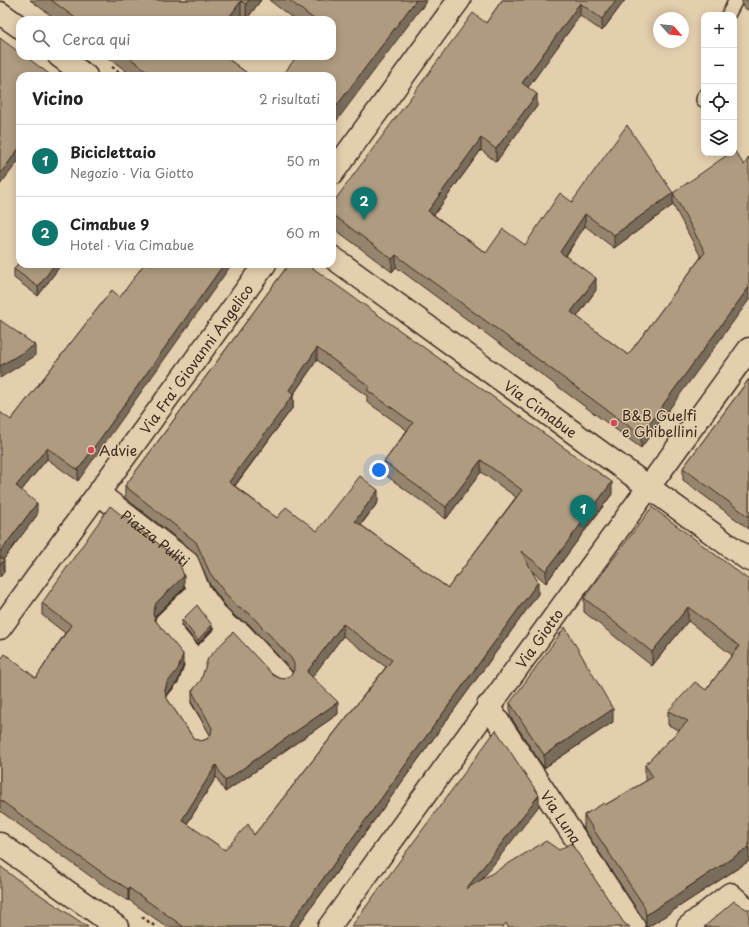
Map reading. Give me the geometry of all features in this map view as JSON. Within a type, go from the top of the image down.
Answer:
[{"type":"street","points":[[336,169],[459,0]]},
{"type":"street","points":[[0,13],[16,24]]},
{"type":"street","points":[[64,60],[81,72]]},
{"type":"street","name":"Via Cimabue","points":[[336,260],[749,560]]},
{"type":"street","name":"Via Fra' Giovanni Angelico","points":[[0,628],[262,268]]},
{"type":"street","name":"Via Giotto","points":[[329,927],[488,706],[749,349]]},
{"type":"street","name":"Piazza Puliti","points":[[98,493],[188,563],[200,592],[218,617],[230,629],[240,633],[282,678]]},
{"type":"street","points":[[198,663],[164,624],[200,592]]},
{"type":"street","points":[[200,740],[177,702],[189,687],[198,663],[230,629]]},
{"type":"street","name":"Via Luna","points":[[488,706],[634,927]]},
{"type":"street","points":[[0,844],[117,927]]},
{"type":"street","points":[[688,927],[730,894],[749,911]]},
{"type":"lane","points":[[730,12],[736,0]]},
{"type":"building","points":[[51,0],[249,0],[246,4],[241,1],[230,16],[73,16]]},
{"type":"building","points":[[289,0],[416,0],[336,107],[336,72],[285,72],[294,60],[336,60],[336,16],[310,16]]},
{"type":"building","points":[[502,0],[616,0],[602,19],[580,3],[522,83],[537,94],[496,149],[481,138],[428,211],[486,253],[503,229],[525,245],[560,193],[572,202],[627,125],[673,193],[726,156],[737,156],[737,154],[744,165],[749,157],[749,287],[641,435],[396,255],[392,259],[336,217],[336,199],[473,13],[486,23]],"holes":[[[673,193],[705,252],[628,355],[571,312],[596,278],[560,252],[585,214],[614,235]]]},
{"type":"building","points":[[0,38],[16,50],[16,60],[30,60],[47,72],[16,72],[16,152],[0,174]]},
{"type":"building","points":[[132,60],[229,60],[246,72],[149,72]]},
{"type":"building","points":[[16,266],[16,268],[52,268],[38,287],[14,269]]},
{"type":"building","points":[[141,268],[221,268],[78,470],[47,448],[16,486],[37,503],[0,552],[0,412],[11,420],[112,290],[120,297]]},
{"type":"building","points":[[286,268],[313,268],[612,482],[546,571],[521,551],[538,582],[288,927],[184,927],[129,888],[128,889],[97,869],[0,800],[0,661],[5,654],[36,678],[71,625],[42,603],[110,506],[178,559],[184,576],[156,603],[153,614],[155,620],[183,654],[178,669],[167,683],[165,690],[166,697],[194,739],[201,741],[207,739],[211,734],[212,728],[192,691],[201,680],[208,658],[233,632],[273,675],[284,679],[291,675],[294,670],[294,664],[291,658],[249,613],[237,607],[228,597],[210,573],[196,542],[125,486]],"holes":[[[317,348],[370,387],[367,390],[413,423],[384,462],[446,507],[481,460],[522,490],[448,588],[355,521],[378,490],[360,476],[317,531],[286,507],[277,518],[229,482],[293,395],[289,390]],[[343,624],[392,660],[254,835],[248,824],[225,850],[182,820],[216,765],[225,781],[338,702],[307,672]]]},
{"type":"building","points":[[0,320],[35,345],[0,366]]},
{"type":"building","points":[[749,379],[749,517],[683,468]]},
{"type":"building","points":[[652,507],[749,580],[749,847],[646,915],[644,906],[584,815],[604,803],[605,805],[653,777],[645,765],[688,721],[668,711],[695,682],[706,690],[739,646],[688,607],[652,652],[584,598]]},
{"type":"building","points":[[0,557],[4,560],[0,565]]},
{"type":"building","points":[[197,605],[212,625],[198,640],[182,620]]},
{"type":"building","points":[[565,627],[613,709],[544,755],[510,703]]},
{"type":"building","points":[[496,730],[539,795],[466,889],[546,841],[559,850],[571,843],[624,923],[630,927],[508,927],[506,923],[503,927],[351,927]]},
{"type":"building","points":[[0,866],[14,877],[88,927],[0,927]]},
{"type":"building","points":[[734,901],[746,909],[749,909],[749,927],[704,927]]},
{"type":"place","name":"Cimabue 9","points":[[364,220]]},
{"type":"place","name":"B&B Guelfi e Ghibellini","points":[[614,423]]},
{"type":"place","name":"Advie","points":[[91,450]]},
{"type":"place","name":"Biciclettaio","points":[[583,528]]}]
